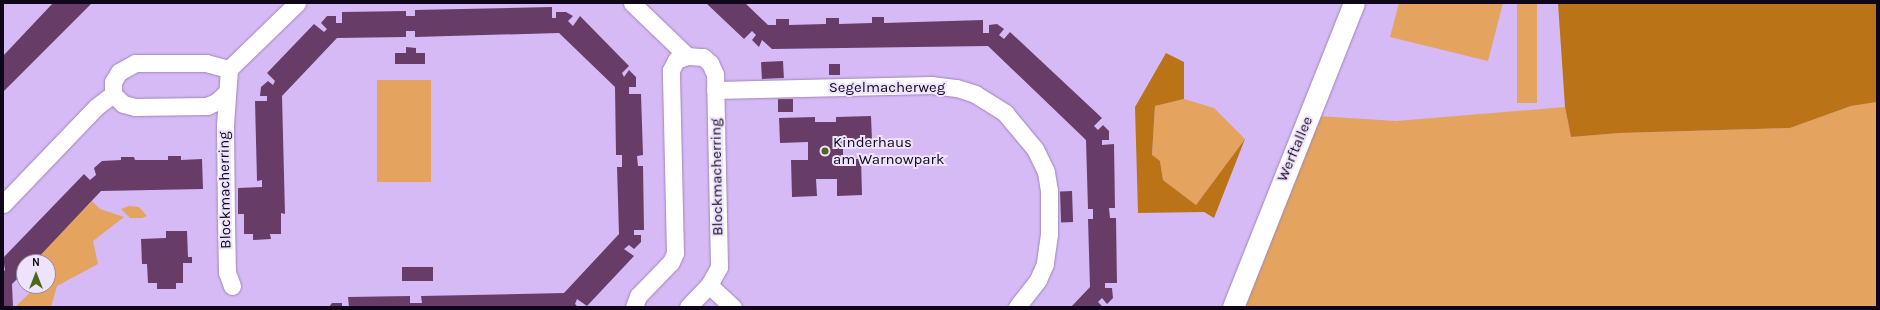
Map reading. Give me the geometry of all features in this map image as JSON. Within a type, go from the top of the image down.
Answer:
[{"type":"street","points":[[226,93],[216,102],[207,106],[135,107],[123,104],[113,94],[113,82],[119,72],[135,63],[206,62],[229,69],[297,3]]},
{"type":"street","points":[[632,3],[687,56],[676,60],[671,70],[675,253],[671,262],[638,296],[634,307]]},
{"type":"street","name":"Werftallee","points":[[1233,303],[1354,3]]},
{"type":"street","name":"Blockmacherring","points":[[687,56],[703,57],[710,63],[715,74],[719,267],[709,286],[688,307]]},
{"type":"street","name":"Blockmacherring","points":[[229,69],[226,93],[227,272],[232,286]]},
{"type":"street","name":"Segelmacherweg","points":[[715,90],[931,85],[957,88],[975,94],[1005,113],[1035,149],[1046,172],[1049,190],[1050,234],[1045,264],[1038,280],[1017,307]]},
{"type":"street","points":[[3,204],[96,107],[113,94]]},
{"type":"street","points":[[709,286],[733,307]]},
{"type":"shaded area","points":[[1399,3],[1503,3],[1488,61],[1390,37]]},
{"type":"shaded area","points":[[1517,3],[1537,3],[1537,103],[1517,103]]},
{"type":"shaded area","points":[[1558,3],[1877,3],[1877,102],[1851,106],[1790,128],[1620,133],[1571,137],[1565,107]]},
{"type":"shaded area","points":[[1166,53],[1184,62],[1184,99],[1155,106],[1152,155],[1160,161],[1163,180],[1196,205],[1245,139],[1214,218],[1204,212],[1138,213],[1135,107]]},
{"type":"shaded area","points":[[377,80],[431,80],[431,182],[377,182]]},
{"type":"shaded area","points":[[1184,99],[1214,108],[1245,139],[1196,205],[1163,180],[1160,161],[1152,156],[1155,106]]},
{"type":"shaded area","points":[[1877,102],[1877,307],[1242,307],[1318,116],[1396,121],[1565,107],[1571,137],[1620,133],[1790,128],[1851,106]]},
{"type":"shaded area","points":[[92,201],[100,209],[124,217],[93,241],[98,264],[57,286],[56,290],[56,254],[41,254]]},
{"type":"shaded area","points":[[129,206],[139,207],[147,216],[142,218],[130,218],[121,209]]},
{"type":"shaded area","points":[[29,294],[55,294],[51,307],[15,307]]},
{"type":"building","points":[[53,3],[92,3],[3,92],[3,56]]},
{"type":"building","points":[[706,3],[745,3],[768,25],[776,25],[776,19],[789,19],[789,25],[826,24],[826,18],[839,18],[839,24],[872,23],[872,17],[884,17],[884,23],[983,20],[983,33],[989,33],[989,25],[997,24],[1004,29],[999,35],[1004,39],[1010,32],[1102,118],[1094,126],[1098,130],[1103,125],[1109,131],[1109,140],[1102,140],[1102,145],[1114,144],[1115,208],[1109,208],[1110,218],[1116,218],[1117,283],[1105,283],[1105,288],[1112,288],[1113,298],[1107,304],[1102,298],[1098,302],[1103,307],[1071,307],[1090,287],[1088,219],[1093,219],[1093,209],[1088,209],[1086,140],[988,46],[772,49],[762,40],[759,47],[752,40],[756,35],[752,31],[744,39]]},
{"type":"building","points":[[552,7],[552,18],[556,18],[556,12],[566,12],[573,16],[568,21],[573,26],[580,16],[629,66],[622,73],[624,77],[629,70],[636,77],[636,87],[629,87],[629,94],[641,94],[643,155],[637,156],[638,166],[643,166],[644,230],[634,230],[634,235],[641,235],[641,242],[634,249],[629,245],[624,249],[634,256],[587,306],[577,299],[575,304],[578,307],[349,307],[348,297],[410,296],[410,303],[422,303],[421,296],[564,293],[619,234],[617,167],[622,167],[622,155],[616,155],[615,87],[559,33],[415,37],[415,31],[406,31],[406,37],[337,38],[282,96],[285,214],[281,213],[281,234],[270,234],[271,239],[253,240],[253,234],[244,234],[244,214],[238,214],[238,188],[262,187],[262,180],[257,181],[255,101],[267,101],[267,96],[260,96],[261,87],[268,81],[273,85],[275,81],[267,73],[314,24],[324,32],[327,29],[321,23],[327,16],[336,16],[336,23],[342,23],[342,12],[406,11],[406,16],[415,16],[415,10]]},
{"type":"building","points":[[406,47],[416,48],[416,53],[425,53],[425,64],[395,64],[395,53],[406,53]]},
{"type":"building","points":[[783,61],[784,78],[762,79],[761,62]]},
{"type":"building","points":[[829,64],[840,64],[840,75],[829,75]]},
{"type":"building","points":[[778,99],[793,99],[793,112],[778,112]]},
{"type":"building","name":"Kinderhaus am Warnowpark","points":[[871,116],[872,141],[843,141],[843,159],[861,159],[862,195],[837,196],[837,179],[816,179],[817,196],[792,197],[791,160],[808,160],[808,142],[780,143],[779,118],[815,117],[815,122],[836,122],[836,117]]},
{"type":"building","points":[[168,156],[181,156],[181,160],[202,159],[203,189],[101,191],[42,254],[16,254],[16,280],[12,284],[13,307],[3,307],[3,272],[5,270],[3,258],[84,174],[90,180],[96,175],[94,168],[102,161],[121,160],[121,157],[134,157],[135,160],[168,160]]},
{"type":"building","points":[[1060,191],[1072,191],[1073,222],[1061,222]]},
{"type":"building","points":[[166,231],[187,231],[188,257],[192,257],[192,263],[183,263],[183,283],[176,283],[176,289],[157,289],[157,283],[148,283],[147,264],[142,264],[141,239],[166,238]]},
{"type":"building","points":[[402,267],[433,267],[433,281],[402,281]]},
{"type":"building","points":[[332,303],[342,303],[342,307],[329,307]]},
{"type":"place","name":"Kinderhaus am Warnowpark","points":[[825,151]]}]
